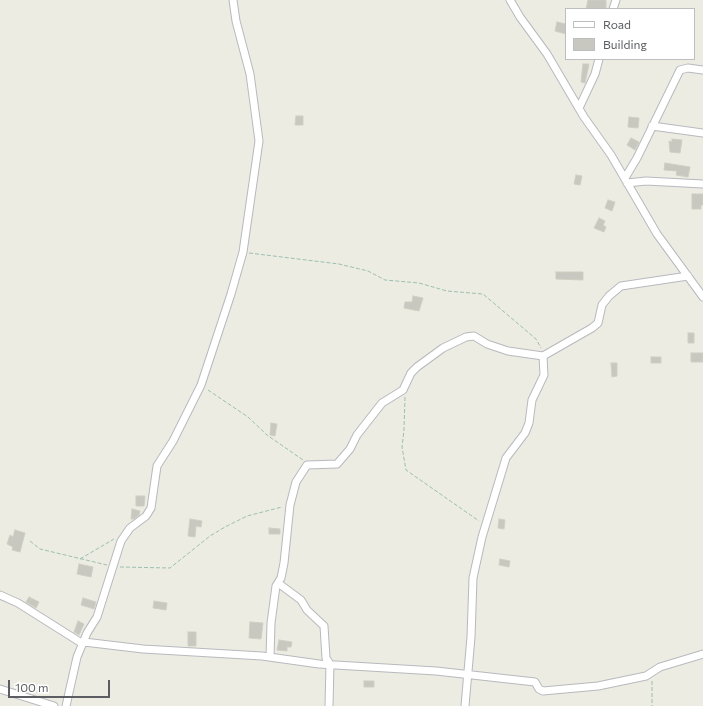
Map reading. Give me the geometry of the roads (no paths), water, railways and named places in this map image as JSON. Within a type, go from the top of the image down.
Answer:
[{"type":"street","points":[[66,706],[70,682],[83,643],[96,617],[124,535],[146,516],[151,508],[157,466],[169,450],[201,384],[243,252],[259,141],[250,74],[236,20],[233,0]]},
{"type":"street","points":[[510,0],[520,17],[548,54],[579,108],[626,181],[657,234],[703,297]]},
{"type":"street","points":[[579,108],[595,74],[600,60]]},
{"type":"street","points":[[626,181],[680,70],[688,68],[703,70]]},
{"type":"street","points":[[652,126],[703,133]]},
{"type":"street","points":[[626,181],[703,184]]},
{"type":"street","points":[[270,658],[271,623],[278,583],[284,563],[290,505],[298,477],[307,466],[337,464],[350,449],[357,435],[382,403],[404,389],[411,373],[443,348],[466,337],[474,336],[487,344],[508,351],[543,356],[592,328],[598,323],[602,305],[609,296],[621,286],[688,276]]},
{"type":"street","points":[[465,706],[469,676],[473,578],[485,524],[506,458],[525,433],[532,400],[544,375],[543,356]]},
{"type":"street","points":[[278,583],[301,600],[307,610],[323,623],[325,632],[326,658],[330,664],[329,706]]},
{"type":"street","points":[[0,595],[18,603],[83,643],[330,664],[436,671],[469,676],[535,682],[539,689],[543,691],[598,686],[650,675],[668,664],[703,654]]},
{"type":"street","points":[[0,688],[54,706]]}]
